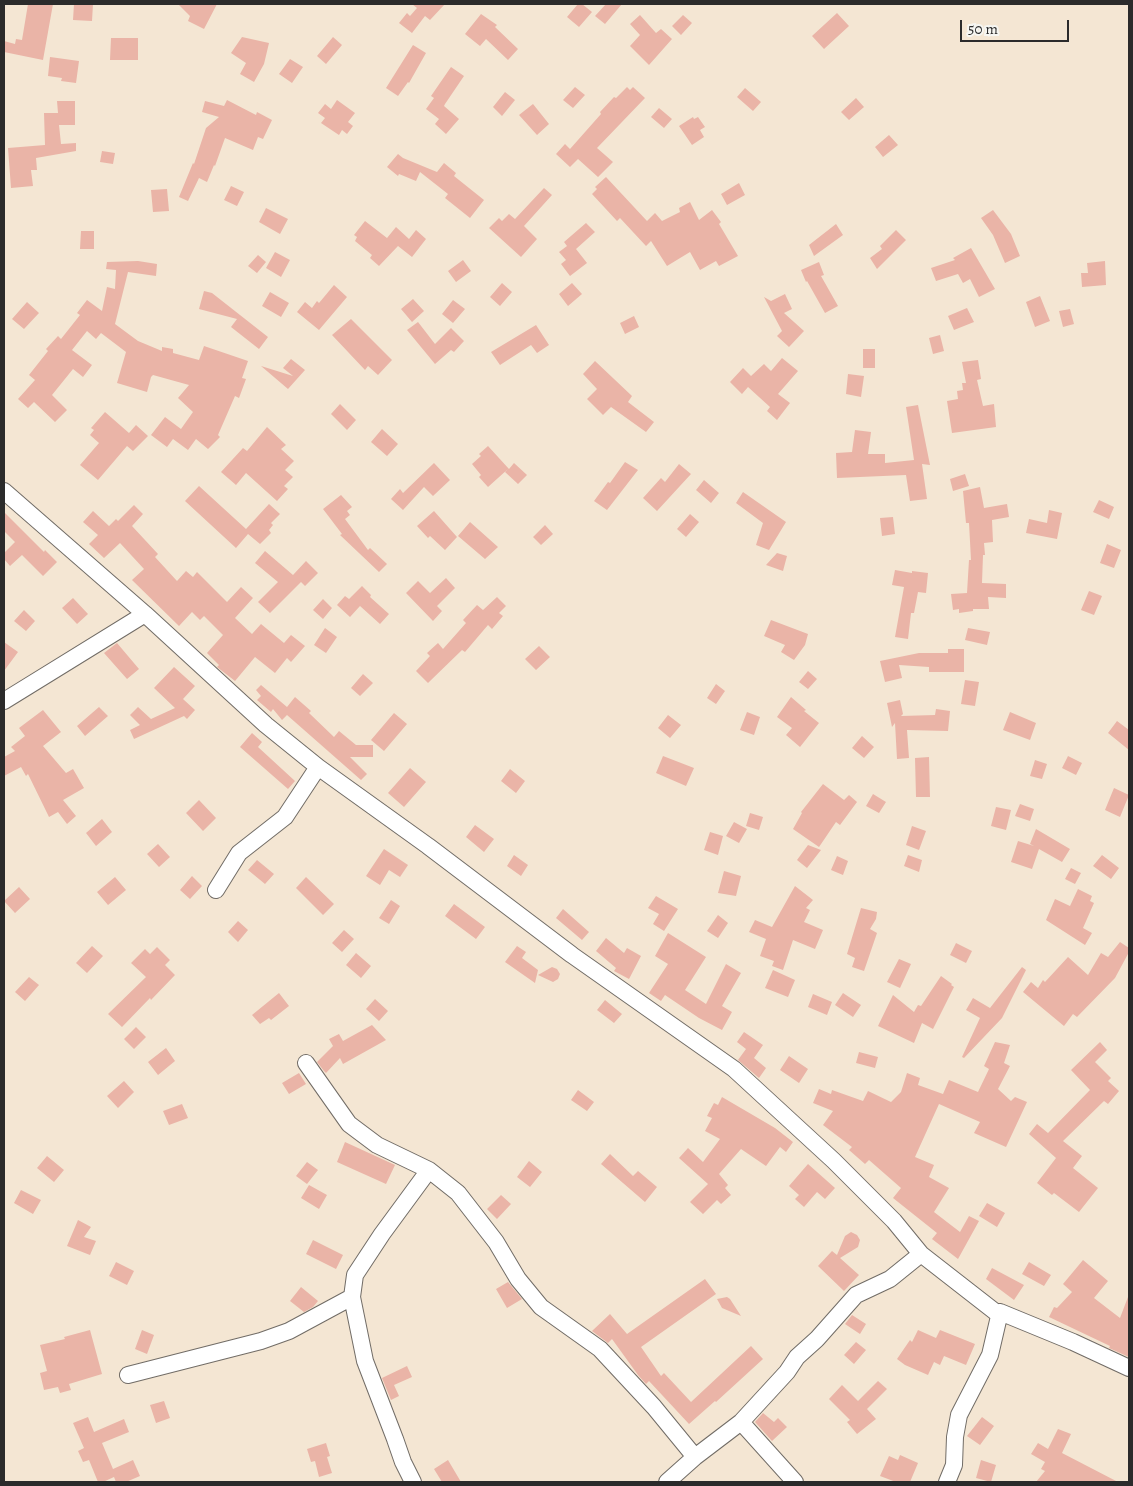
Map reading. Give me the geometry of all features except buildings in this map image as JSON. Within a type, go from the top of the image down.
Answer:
[{"type":"street","points":[[4,491],[145,614],[266,725],[318,767],[428,846],[572,955],[734,1069],[834,1161],[894,1221],[921,1254],[998,1314],[1000,1312],[1073,1342],[1129,1368]]},
{"type":"street","points":[[4,701],[145,614]]},
{"type":"street","points":[[216,890],[239,853],[284,817],[318,767]]},
{"type":"street","points":[[306,1063],[349,1124],[377,1145],[429,1170],[458,1193],[496,1242],[518,1279],[541,1307],[600,1349],[648,1400],[696,1457]]},
{"type":"street","points":[[413,1482],[403,1462],[396,1439],[365,1361],[352,1297],[355,1275],[382,1234],[429,1170]]},
{"type":"street","points":[[667,1482],[741,1422],[856,1295],[890,1280],[921,1254]]},
{"type":"street","points":[[128,1375],[261,1341],[289,1331],[352,1297]]},
{"type":"street","points":[[947,1482],[954,1465],[955,1437],[959,1415],[990,1355],[1000,1312]]},
{"type":"street","points":[[741,1422],[795,1482]]}]
